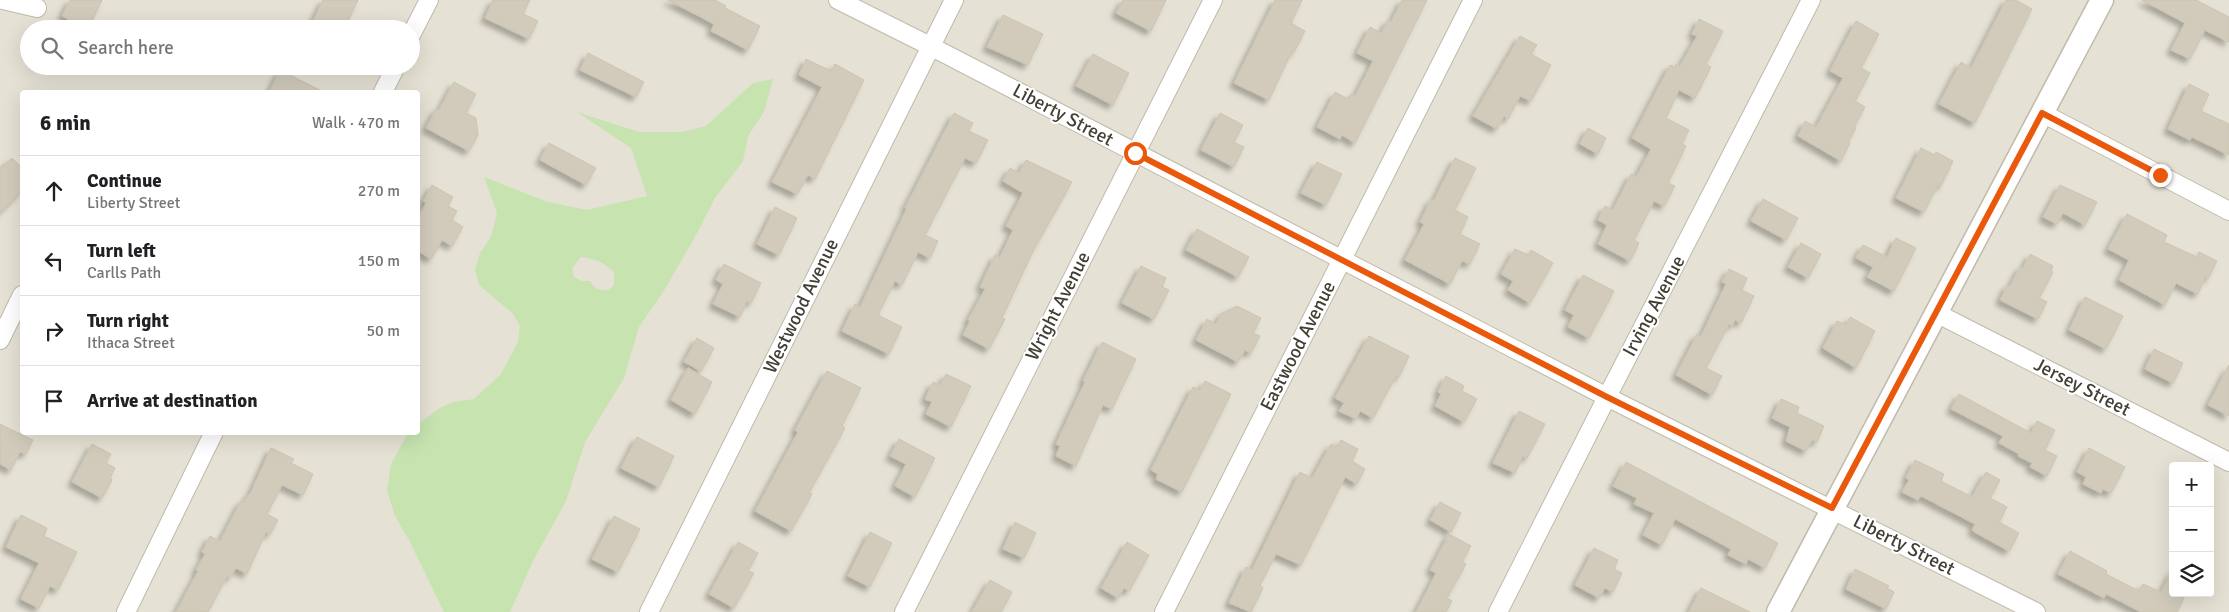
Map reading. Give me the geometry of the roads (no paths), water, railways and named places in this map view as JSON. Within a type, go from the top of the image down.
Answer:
[{"type":"street","points":[[3,0],[37,8]]},
{"type":"street","points":[[419,20],[429,0]]},
{"type":"street","name":"Liberty Street","points":[[838,0],[1607,397],[1832,508],[2036,612]]},
{"type":"street","name":"Westwood Avenue","points":[[649,612],[954,0]]},
{"type":"street","name":"Wright Avenue","points":[[904,612],[1213,0]]},
{"type":"street","name":"Eastwood Avenue","points":[[1164,612],[1474,0]]},
{"type":"street","name":"Irving Avenue","points":[[1498,612],[1812,0]]},
{"type":"street","points":[[1778,612],[2102,0]]},
{"type":"street","points":[[384,90],[392,75]]},
{"type":"street","points":[[2042,113],[2229,210]]},
{"type":"street","points":[[0,340],[20,299]]},
{"type":"street","name":"Jersey Street","points":[[1936,313],[2229,462]]},
{"type":"street","points":[[126,612],[213,435]]}]
